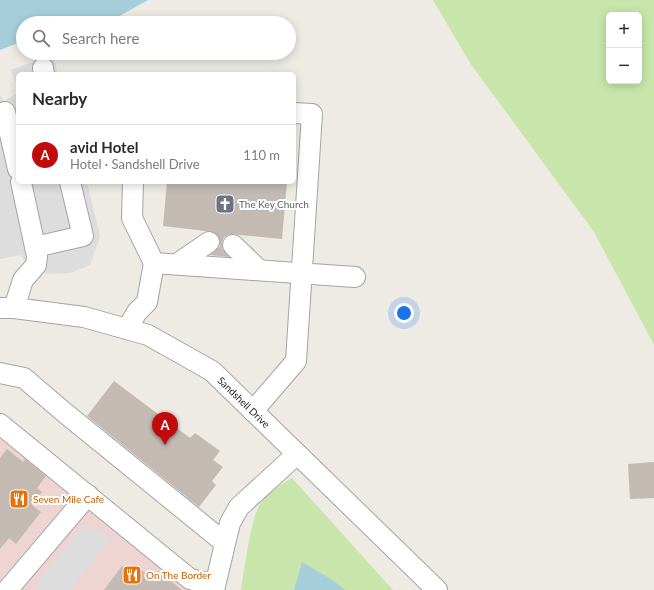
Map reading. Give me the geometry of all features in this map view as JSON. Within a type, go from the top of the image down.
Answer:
[{"type":"street","points":[[8,112],[16,158]]},
{"type":"street","points":[[253,411],[296,360],[312,114],[296,113]]},
{"type":"street","points":[[7,308],[23,280],[36,266],[36,247],[21,184]]},
{"type":"street","points":[[36,247],[83,236],[70,184]]},
{"type":"street","points":[[127,329],[137,312],[147,302],[154,263],[132,218],[133,184]]},
{"type":"street","points":[[177,264],[209,242]]},
{"type":"street","points":[[234,245],[259,270]]},
{"type":"street","points":[[154,263],[356,277]]},
{"type":"street","name":"Sandshell Drive","points":[[7,308],[84,317],[148,335],[212,371],[436,590]]},
{"type":"street","points":[[0,373],[24,378],[225,543]]},
{"type":"street","points":[[0,424],[190,579],[214,588],[230,524],[240,507],[297,454]]},
{"type":"street","points":[[7,586],[88,495]]},
{"type":"shaded area","points":[[37,60],[54,60],[58,72],[16,72],[16,83],[11,70]]},
{"type":"shaded area","points":[[16,94],[16,184],[87,184],[100,237],[90,265],[70,273],[51,274],[30,269],[21,255],[0,259],[0,95],[4,101]]},
{"type":"shaded area","points":[[0,433],[194,590],[0,590]]},
{"type":"shaded area","points":[[84,523],[95,534],[100,529],[111,538],[70,590],[41,590],[35,585]]},
{"type":"green space","points":[[433,0],[654,0],[654,345],[594,232],[470,63]]},
{"type":"green space","points":[[292,478],[393,590],[241,590],[248,545],[257,510],[264,499],[271,492]]},
{"type":"water","points":[[0,0],[148,0],[119,16],[16,16],[16,44],[0,50]]},
{"type":"water","points":[[302,562],[331,579],[345,590],[294,590]]},
{"type":"building","name":"The Key Church","points":[[167,184],[287,184],[282,239],[230,234],[224,237],[222,243],[222,249],[229,257],[210,255],[220,247],[220,241],[214,232],[163,226]]},
{"type":"building","points":[[114,381],[190,438],[195,433],[220,451],[213,460],[223,467],[212,481],[216,485],[199,507],[87,416]]},
{"type":"building","name":"Seven Mile Cafe","points":[[7,449],[23,462],[25,459],[46,476],[37,488],[42,492],[32,505],[41,512],[16,544],[9,538],[0,549],[0,458]]},
{"type":"building","points":[[654,462],[654,498],[630,499],[628,464]]},
{"type":"building","name":"On The Border","points":[[135,565],[152,578],[158,571],[182,590],[104,590],[122,566],[129,572]]},
{"type":"place","name":"The Key Church","points":[[225,204]]},
{"type":"place","name":"avid Hotel","points":[[165,445]]},
{"type":"place","name":"Seven Mile Cafe","points":[[19,499]]},
{"type":"place","name":"On The Border","points":[[132,575]]}]
